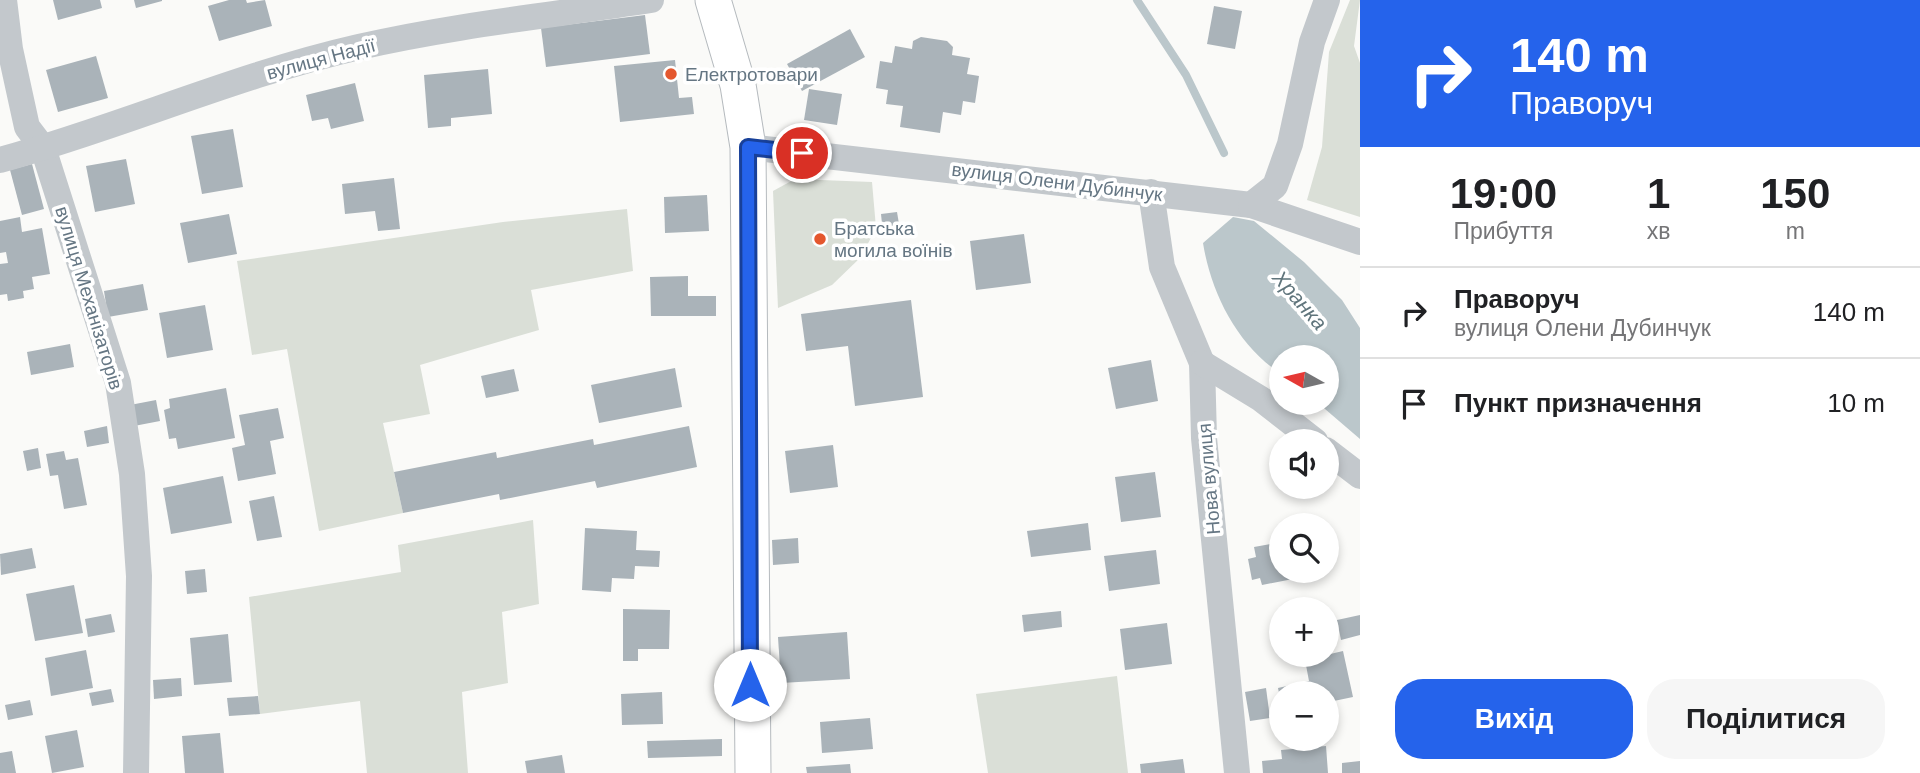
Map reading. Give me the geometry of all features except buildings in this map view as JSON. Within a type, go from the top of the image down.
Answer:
[{"type":"main road","points":[[713,0],[738,85],[748,147],[753,773]]},
{"type":"street","name":"вулиця Механізаторів","points":[[4,0],[5,46],[27,127],[43,148],[118,383],[132,474],[139,576],[136,773]]},
{"type":"street","name":"вулиця Надії","points":[[0,160],[43,148],[241,80],[358,47],[651,0]]},
{"type":"street","points":[[1251,205],[1275,186],[1290,144],[1312,42],[1327,0]]},
{"type":"street","name":"вулиця Олени Дубинчук","points":[[748,147],[1251,205],[1360,242]]},
{"type":"street","name":"Нова вулиця","points":[[1151,192],[1162,267],[1202,363],[1204,438],[1237,773]]},
{"type":"street","points":[[1202,363],[1261,399],[1300,429]]},
{"type":"street","points":[[1339,460],[1360,475]]},
{"type":"shaded area","points":[[1350,0],[1360,0],[1354,46],[1360,63],[1360,217],[1307,200],[1322,147],[1329,52]]},
{"type":"shaded area","points":[[795,179],[872,182],[876,228],[861,257],[832,285],[778,308],[773,191]]},
{"type":"shaded area","points":[[627,209],[633,271],[531,290],[539,330],[420,365],[430,414],[383,423],[403,513],[319,531],[287,349],[252,355],[237,261],[503,222]]},
{"type":"shaded area","points":[[533,520],[539,604],[502,612],[508,683],[462,692],[468,773],[367,773],[360,701],[260,714],[249,597],[401,572],[398,545]]},
{"type":"shaded area","points":[[1117,676],[1128,773],[988,773],[976,694]]},
{"type":"water","points":[[1233,217],[1254,221],[1304,262],[1342,300],[1360,328],[1360,439],[1332,415],[1339,415],[1339,345],[1269,345],[1269,365],[1265,362],[1251,348],[1228,316],[1212,280],[1203,243]]},
{"type":"waterway","name":"Хранка","points":[[1137,0],[1186,75],[1224,153]]},
{"type":"place","name":"Електротовари","points":[[671,74]]},
{"type":"place","name":"Братська могила воїнів","points":[[820,239]]},
{"type":"route","points":[[750,685],[748,147],[802,153]]}]
